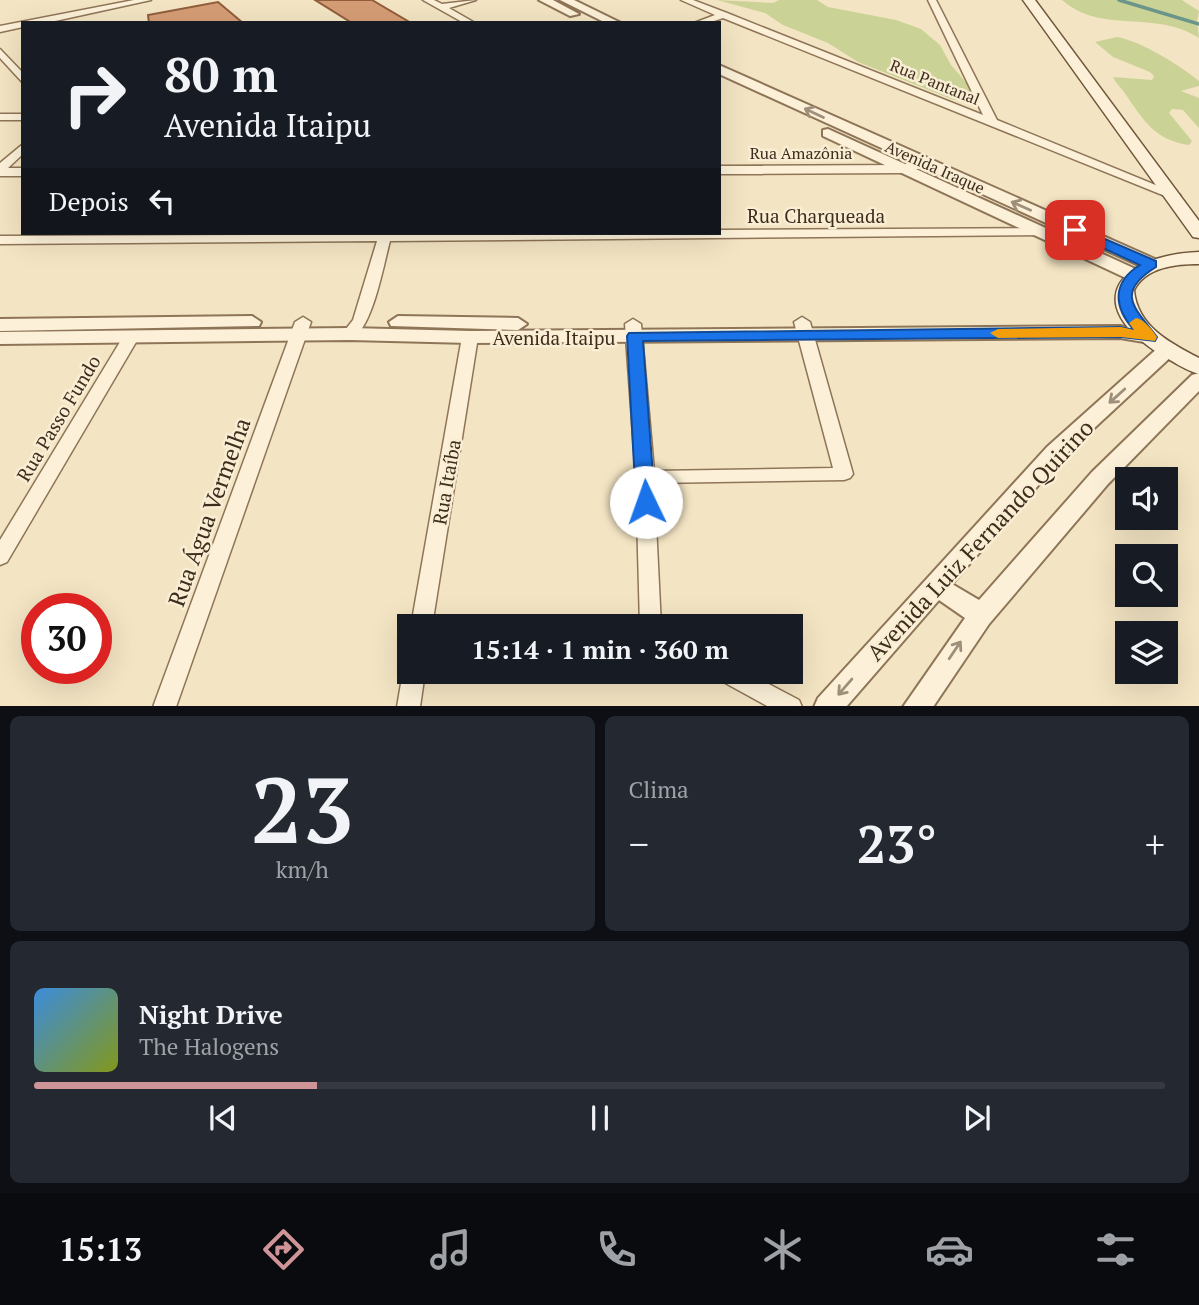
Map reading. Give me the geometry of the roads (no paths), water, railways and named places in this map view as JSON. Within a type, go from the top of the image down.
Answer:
[{"type":"main road","points":[[1029,0],[1174,195],[1199,233]]},
{"type":"main road","points":[[1199,258],[1151,264],[1134,275],[1126,286],[1125,302],[1131,316],[1158,344],[1199,367]]},
{"type":"street","points":[[37,21],[82,9],[147,0]]},
{"type":"street","points":[[427,0],[467,21]]},
{"type":"street","points":[[441,7],[472,0]]},
{"type":"street","points":[[544,0],[589,21]]},
{"type":"street","points":[[565,0],[612,21]]},
{"type":"street","name":"Rua Pantanal","points":[[685,0],[1174,195]]},
{"type":"street","points":[[932,0],[992,121]]},
{"type":"street","points":[[704,21],[724,15]]},
{"type":"street","points":[[0,29],[21,24]]},
{"type":"street","points":[[0,52],[21,78]]},
{"type":"street","name":"Avenida Iraque","points":[[721,70],[1151,264]]},
{"type":"street","points":[[0,71],[15,71]]},
{"type":"street","name":"Avenida Iraque","points":[[721,83],[1134,275]]},
{"type":"street","points":[[0,117],[21,117]]},
{"type":"street","points":[[0,171],[21,149]]},
{"type":"street","points":[[721,157],[743,169]]},
{"type":"street","name":"Rua Amazônia","points":[[721,170],[903,169],[924,163]]},
{"type":"street","points":[[0,171],[21,172]]},
{"type":"street","name":"Rua Charqueada","points":[[721,233],[1044,232]]},
{"type":"street","points":[[355,328],[385,235]]},
{"type":"street","name":"Rua Charqueada","points":[[0,240],[385,235]]},
{"type":"street","name":"Avenida Itaipu","points":[[804,329],[1105,321],[1131,316]]},
{"type":"street","name":"Avenida Itaipu","points":[[0,325],[1121,332],[1158,344]]},
{"type":"street","name":"Avenida Itaipu","points":[[0,338],[131,337],[302,328]]},
{"type":"street","name":"Rua Água Vermelha","points":[[164,706],[302,328]]},
{"type":"street","name":"Avenida Itaipu","points":[[355,328],[471,337],[634,330]]},
{"type":"street","points":[[645,477],[844,474],[804,329]]},
{"type":"street","points":[[634,330],[645,477],[650,614]]},
{"type":"street","name":"Rua Passo Fundo","points":[[0,557],[131,337]]},
{"type":"street","name":"Rua Itaíba","points":[[423,614],[471,337]]},
{"type":"street","name":"Avenida Luiz Fernando Quirino","points":[[828,706],[1055,452],[1158,344]]},
{"type":"street","points":[[917,706],[980,617],[1100,478],[1199,379]]},
{"type":"street","points":[[932,587],[951,593],[967,603],[980,617]]},
{"type":"street","points":[[408,706],[412,684]]},
{"type":"street","points":[[749,684],[791,706]]},
{"type":"waterway","points":[[1119,0],[1199,24]]}]
